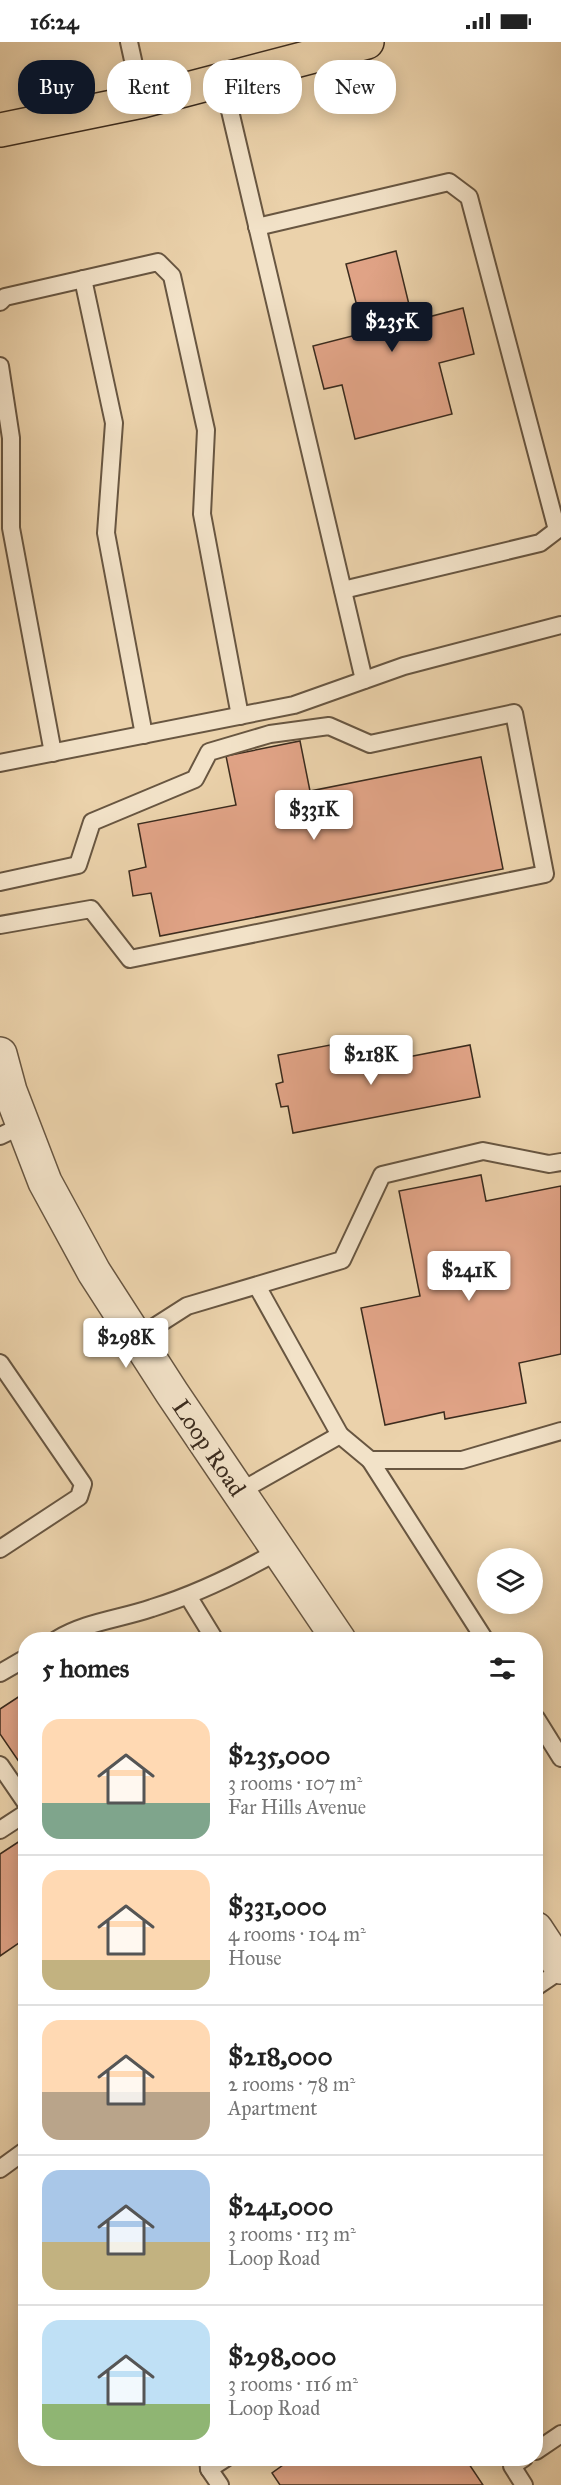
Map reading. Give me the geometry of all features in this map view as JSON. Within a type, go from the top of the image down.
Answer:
[{"type":"main road","points":[[301,60],[367,42]]},
{"type":"main road","points":[[0,130],[107,108]]},
{"type":"street","name":"Loop Road","points":[[0,1054],[12,1130],[45,1182],[94,1272],[334,1632]]},
{"type":"street","points":[[543,1940],[561,1969]]},
{"type":"lane","points":[[129,42],[133,60]]},
{"type":"lane","points":[[231,114],[364,680]]},
{"type":"lane","points":[[257,227],[449,182],[469,197],[557,530],[540,543],[343,590]]},
{"type":"lane","points":[[0,302],[5,297],[158,262],[172,276],[206,430],[202,514],[240,716]]},
{"type":"lane","points":[[83,279],[114,423],[106,533],[144,735]]},
{"type":"lane","points":[[0,366],[11,438],[5,471],[10,528],[53,753]]},
{"type":"lane","points":[[0,763],[294,705],[404,666],[561,625]]},
{"type":"lane","points":[[0,882],[78,865],[92,822],[195,779],[209,752],[270,734],[329,726],[370,744],[514,713],[545,874],[130,959],[91,909],[0,925]]},
{"type":"lane","points":[[137,1338],[187,1306],[342,1260],[382,1175],[483,1151],[549,1164],[561,1162]]},
{"type":"lane","points":[[257,1286],[340,1435],[370,1460],[480,1632]]},
{"type":"lane","points":[[0,1363],[83,1484],[80,1497],[0,1549]]},
{"type":"lane","points":[[370,1460],[462,1460],[561,1432]]},
{"type":"lane","points":[[239,1491],[340,1435]]},
{"type":"lane","points":[[69,1632],[129,1616],[188,1596],[236,1575],[278,1551]]},
{"type":"lane","points":[[188,1596],[210,1632]]},
{"type":"lane","points":[[0,1673],[18,1663]]},
{"type":"lane","points":[[543,1729],[561,1758]]},
{"type":"lane","points":[[0,1765],[18,1791]]},
{"type":"lane","points":[[0,1830],[18,1818]]},
{"type":"lane","points":[[543,1982],[561,1969]]},
{"type":"lane","points":[[0,2169],[18,2156]]},
{"type":"lane","points":[[543,2446],[561,2434]]},
{"type":"lane","points":[[210,2466],[220,2485]]},
{"type":"lane","points":[[516,2466],[524,2485]]},
{"type":"building","points":[[396,251],[413,321],[463,308],[474,354],[439,363],[452,414],[355,439],[342,385],[324,389],[313,346],[364,333],[346,264]]},
{"type":"building","points":[[300,741],[310,791],[481,757],[503,869],[160,936],[151,893],[133,896],[129,871],[146,867],[138,824],[236,805],[226,756]]},
{"type":"building","points":[[330,1045],[336,1071],[470,1045],[480,1097],[293,1133],[288,1106],[281,1107],[276,1084],[283,1082],[278,1055]]},
{"type":"building","points":[[481,1175],[486,1201],[561,1186],[561,1354],[519,1363],[526,1403],[445,1419],[444,1412],[385,1425],[361,1308],[420,1296],[399,1191]]},
{"type":"building","points":[[18,1697],[18,1760],[0,1734],[0,1709]]},
{"type":"building","points":[[18,1842],[18,1944],[0,1956],[0,1854]]},
{"type":"building","points":[[282,2466],[470,2466],[483,2485],[280,2485],[272,2473]]}]
